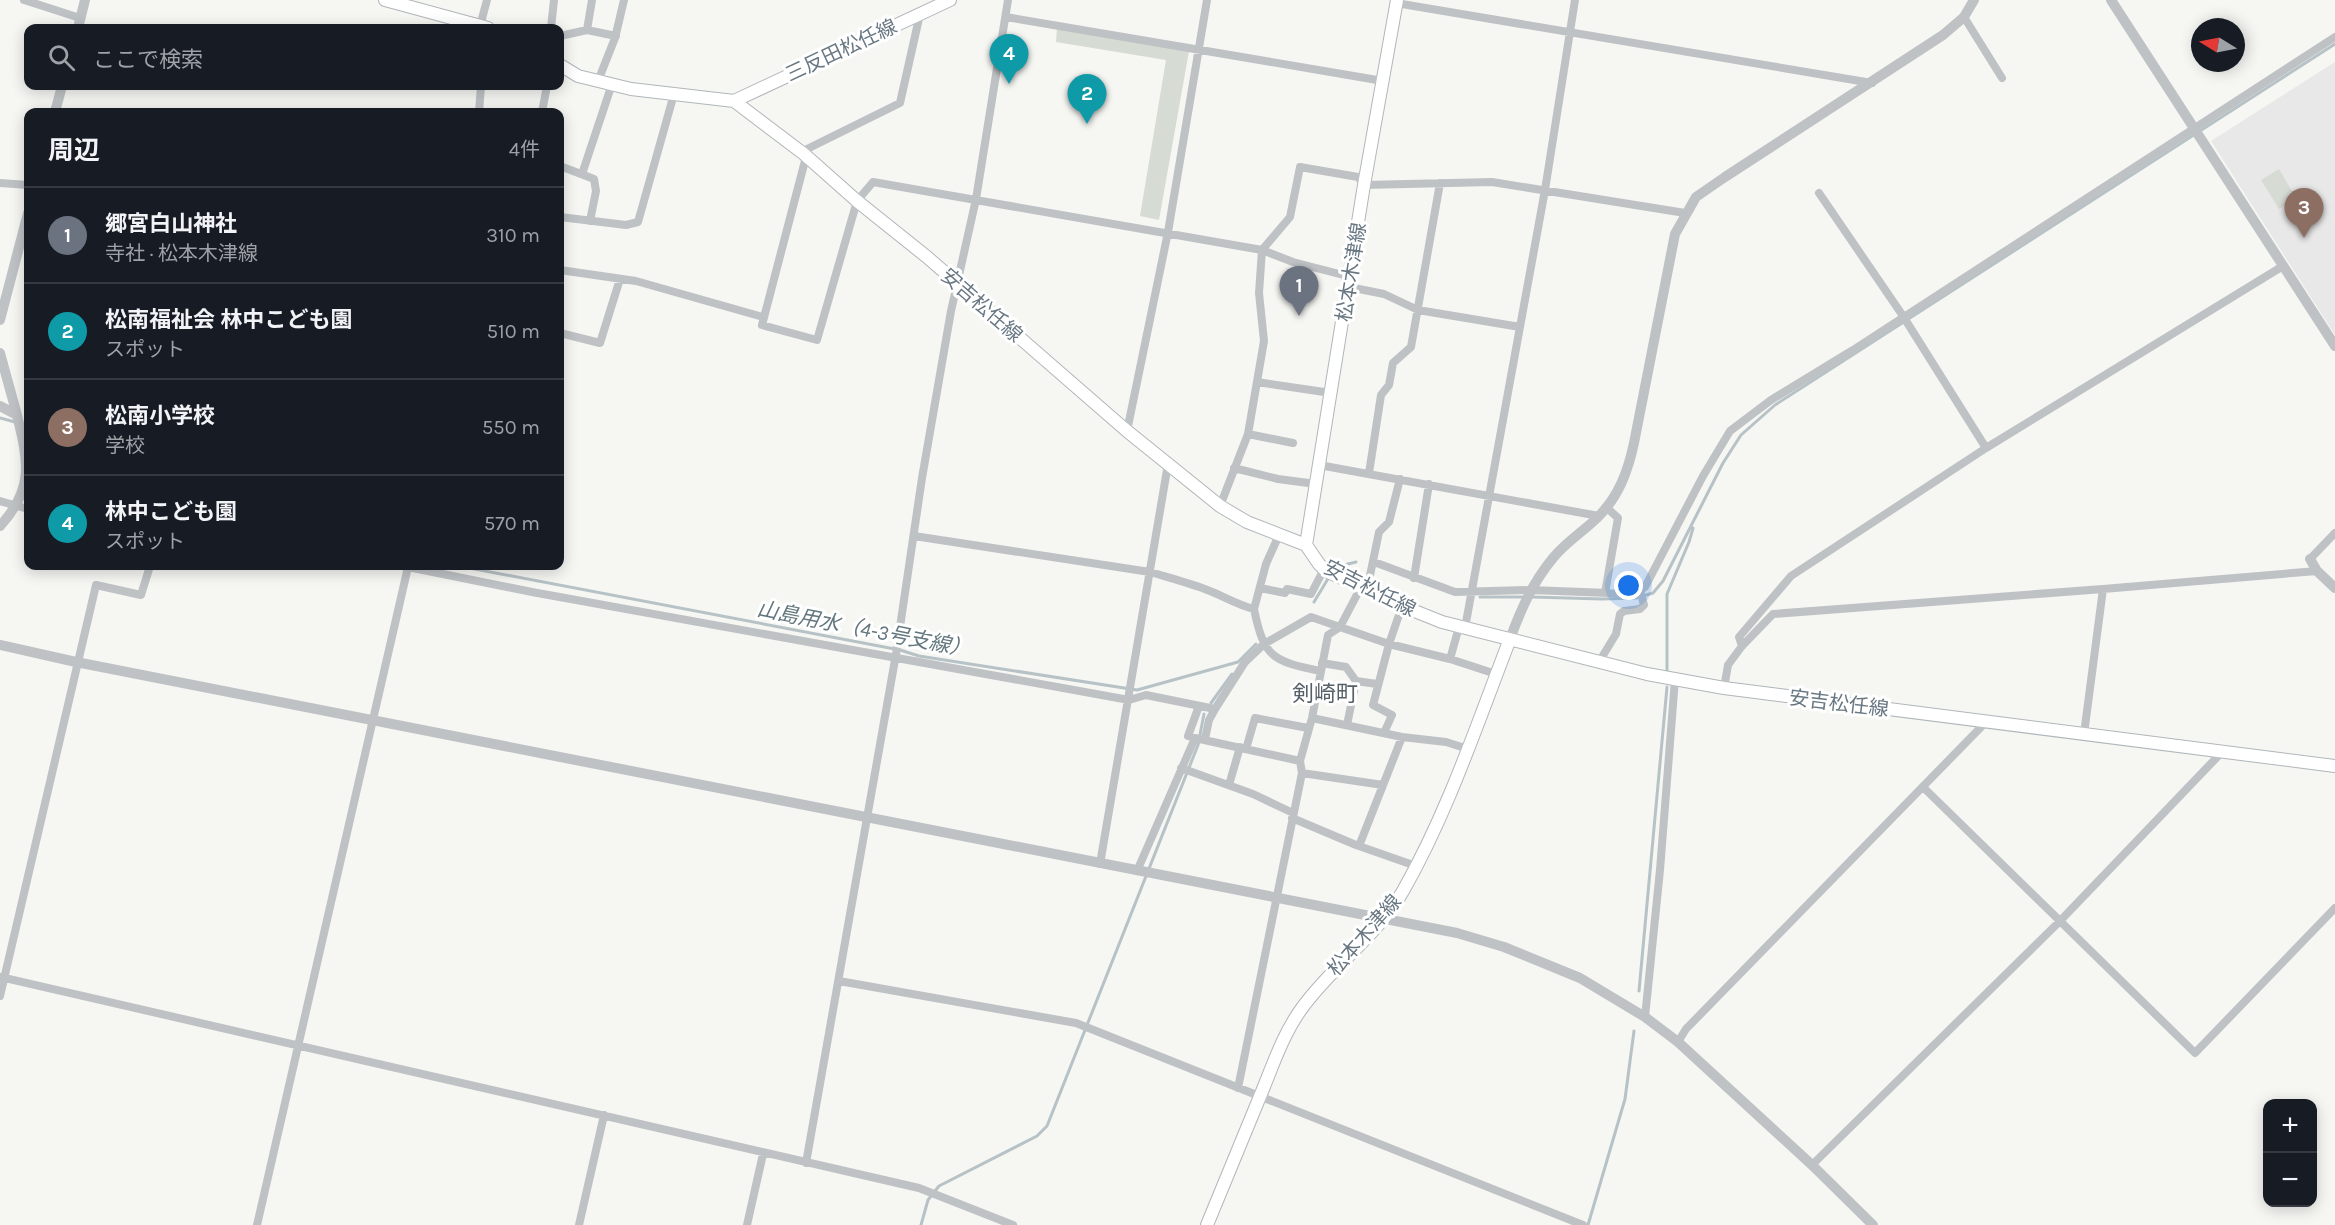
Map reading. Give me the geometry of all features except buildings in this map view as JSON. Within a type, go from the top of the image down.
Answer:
[{"type":"main road","points":[[385,0],[463,24]]},
{"type":"main road","name":"三反田松任線","points":[[734,101],[950,0]]},
{"type":"main road","name":"松本木津線","points":[[1306,545],[1396,1]]},
{"type":"main road","points":[[564,67],[578,76],[612,84],[734,101]]},
{"type":"main road","name":"安吉松任線","points":[[734,101],[804,154],[1127,431],[1220,506],[1247,522],[1306,545],[1326,570],[1402,606],[1462,628],[1599,662],[1724,688],[2335,766]]},
{"type":"main road","name":"松本木津線","points":[[1207,1225],[1282,1041],[1301,1009],[1334,970],[1382,920],[1402,893],[1428,843],[1510,639]]},
{"type":"street","points":[[24,0],[79,23],[85,0]]},
{"type":"street","points":[[485,24],[487,0]]},
{"type":"street","points":[[551,24],[551,9],[554,0]]},
{"type":"street","points":[[587,30],[592,0]]},
{"type":"street","points":[[598,81],[616,36],[624,0]]},
{"type":"street","points":[[806,1163],[895,656],[952,303],[975,199],[1008,0]]},
{"type":"street","points":[[1127,431],[1168,232],[1207,0]]},
{"type":"street","points":[[1450,659],[1471,597],[1545,190],[1575,0]]},
{"type":"street","points":[[1510,639],[1528,595],[1555,556],[1602,512],[1622,485],[1629,468],[1675,234],[1685,213],[1696,198],[1725,177],[1943,35],[1964,17],[1974,0]]},
{"type":"street","points":[[2111,0],[2335,346]]},
{"type":"street","points":[[1396,1],[1571,33],[1872,83]]},
{"type":"street","points":[[920,14],[900,103],[804,154],[762,325],[818,340],[857,201],[873,182],[1262,250],[1384,294],[1418,310],[1520,327]]},
{"type":"street","points":[[1006,17],[1383,81]]},
{"type":"street","points":[[1964,17],[2002,78]]},
{"type":"street","points":[[564,35],[587,30],[616,36]]},
{"type":"street","points":[[1374,562],[1471,597],[1635,594],[1645,587],[1703,476],[1730,431],[1771,400],[1904,318],[2335,37]]},
{"type":"street","points":[[582,174],[612,84]]},
{"type":"street","points":[[56,108],[61,90]]},
{"type":"street","points":[[479,108],[481,90]]},
{"type":"street","points":[[543,108],[546,90]]},
{"type":"street","points":[[564,218],[626,225],[638,222],[674,94]]},
{"type":"street","points":[[564,167],[594,179],[596,191],[591,221]]},
{"type":"street","points":[[1220,506],[1248,434],[1264,341],[1260,293],[1262,250],[1290,217],[1300,167],[1358,177],[1364,184],[1492,182],[1685,213]]},
{"type":"street","points":[[0,183],[24,185]]},
{"type":"street","points":[[1369,473],[1381,395],[1389,385],[1393,363],[1411,347],[1440,183]]},
{"type":"street","points":[[1820,193],[1910,327],[1986,448]]},
{"type":"street","points":[[0,320],[24,228]]},
{"type":"street","points":[[1742,646],[1738,637],[1791,576],[1986,448],[2283,266]]},
{"type":"street","points":[[564,271],[636,281],[764,317]]},
{"type":"street","points":[[564,334],[600,343],[620,279]]},
{"type":"street","points":[[0,353],[24,444]]},
{"type":"street","points":[[1257,381],[1331,393]]},
{"type":"street","points":[[0,406],[18,421]]},
{"type":"street","points":[[1248,434],[1293,443]]},
{"type":"street","points":[[1100,864],[1168,464]]},
{"type":"street","points":[[1319,465],[1602,512],[1618,518],[1605,593]]},
{"type":"street","points":[[1234,468],[1278,479],[1317,484]]},
{"type":"street","points":[[1238,1088],[1302,773],[1300,761],[1312,718],[1328,635],[1340,627],[1364,588],[1374,562],[1379,532],[1389,522],[1400,479]]},
{"type":"street","points":[[1414,578],[1429,484]]},
{"type":"street","points":[[0,526],[17,506],[24,486]]},
{"type":"street","points":[[0,501],[24,508]]},
{"type":"street","points":[[2335,533],[2310,560],[2317,571],[2335,588]]},
{"type":"street","points":[[1279,535],[1266,564],[1254,609],[1259,635],[1269,652],[1285,664],[1346,667],[1356,681],[1377,684]]},
{"type":"street","points":[[914,536],[1150,572],[1213,592],[1235,604],[1254,609]]},
{"type":"street","points":[[0,996],[2,978],[96,585],[141,595],[149,570]]},
{"type":"street","points":[[257,1225],[404,570]]},
{"type":"street","points":[[427,570],[895,656],[1146,695],[1215,709]]},
{"type":"street","points":[[1260,588],[1285,592],[1287,589],[1311,594],[1326,570]]},
{"type":"street","points":[[1724,688],[1728,665],[1742,646],[1773,614],[2103,590],[2317,571]]},
{"type":"street","points":[[2084,734],[2103,590]]},
{"type":"street","points":[[1599,662],[1616,634],[1620,614],[1624,611],[1640,609],[1644,605],[1640,591]]},
{"type":"street","points":[[1384,733],[1392,715],[1373,705],[1377,684],[1402,606]]},
{"type":"street","points":[[1139,872],[1182,769],[1215,709],[1245,662],[1264,644],[1311,617],[1389,644],[1450,659],[1496,674]]},
{"type":"street","points":[[0,645],[372,721],[1457,933],[1504,947],[1580,978],[1645,1017],[1678,1042],[1812,1165],[1873,1225]]},
{"type":"street","points":[[1645,1017],[1660,870],[1675,679]]},
{"type":"street","points":[[1347,725],[1356,681]]},
{"type":"street","points":[[1199,706],[1188,736],[1300,761]]},
{"type":"street","points":[[1229,785],[1255,718],[1308,728]]},
{"type":"street","points":[[1312,718],[1468,748]]},
{"type":"street","points":[[1678,1042],[1686,1029],[1986,722]]},
{"type":"street","points":[[1359,846],[1402,736]]},
{"type":"street","points":[[1812,1165],[2060,921],[2222,752]]},
{"type":"street","points":[[1182,769],[1229,785],[1359,846],[1416,866]]},
{"type":"street","points":[[1302,773],[1383,786]]},
{"type":"street","points":[[1924,788],[2195,1053],[2335,908]]},
{"type":"street","points":[[2,978],[604,1115],[925,1191],[1013,1225]]},
{"type":"street","points":[[839,981],[1086,1028],[1583,1224]]},
{"type":"street","points":[[579,1225],[604,1115]]},
{"type":"street","points":[[747,1225],[763,1154]]},
{"type":"shaded area","points":[[1057,28],[1189,51],[1159,220],[1140,216],[1166,60],[1056,42]]},
{"type":"shaded area","points":[[2335,62],[2335,335],[2211,141]]},
{"type":"shaded area","points":[[2279,169],[2296,198],[2279,209],[2261,180]]},
{"type":"waterway","points":[[1643,596],[1653,593],[1663,581],[1723,463],[1741,435],[1775,405],[2335,44]]},
{"type":"waterway","name":"山島用水（4-3号支線）","points":[[0,418],[15,422]]},
{"type":"waterway","points":[[1667,672],[1667,594],[1693,528]]},
{"type":"waterway","points":[[1336,571],[1344,565],[1356,562]]},
{"type":"waterway","name":"山島用水（4-3号支線）","points":[[480,570],[900,650],[919,656],[1137,690],[1238,662],[1256,644]]},
{"type":"waterway","points":[[1314,602],[1329,577]]},
{"type":"waterway","points":[[1480,597],[1526,597]]},
{"type":"waterway","points":[[1532,597],[1637,598]]},
{"type":"waterway","points":[[1211,703],[1232,674]]},
{"type":"waterway","points":[[1639,991],[1667,687]]},
{"type":"waterway","points":[[921,1225],[928,1200],[939,1186],[1037,1136],[1047,1126],[1198,745],[1204,714]]},
{"type":"waterway","points":[[1588,1225],[1625,1099],[1634,1031]]},
{"type":"place","name":"林中こども園","points":[[1009,84]]},
{"type":"place","name":"松南福祉会 林中こども園","points":[[1087,124]]},
{"type":"place","name":"松南小学校","points":[[2304,238]]},
{"type":"place","name":"郷宮白山神社","points":[[1299,316]]},
{"type":"district","name":"剣崎町","points":[[1325,693]]}]
